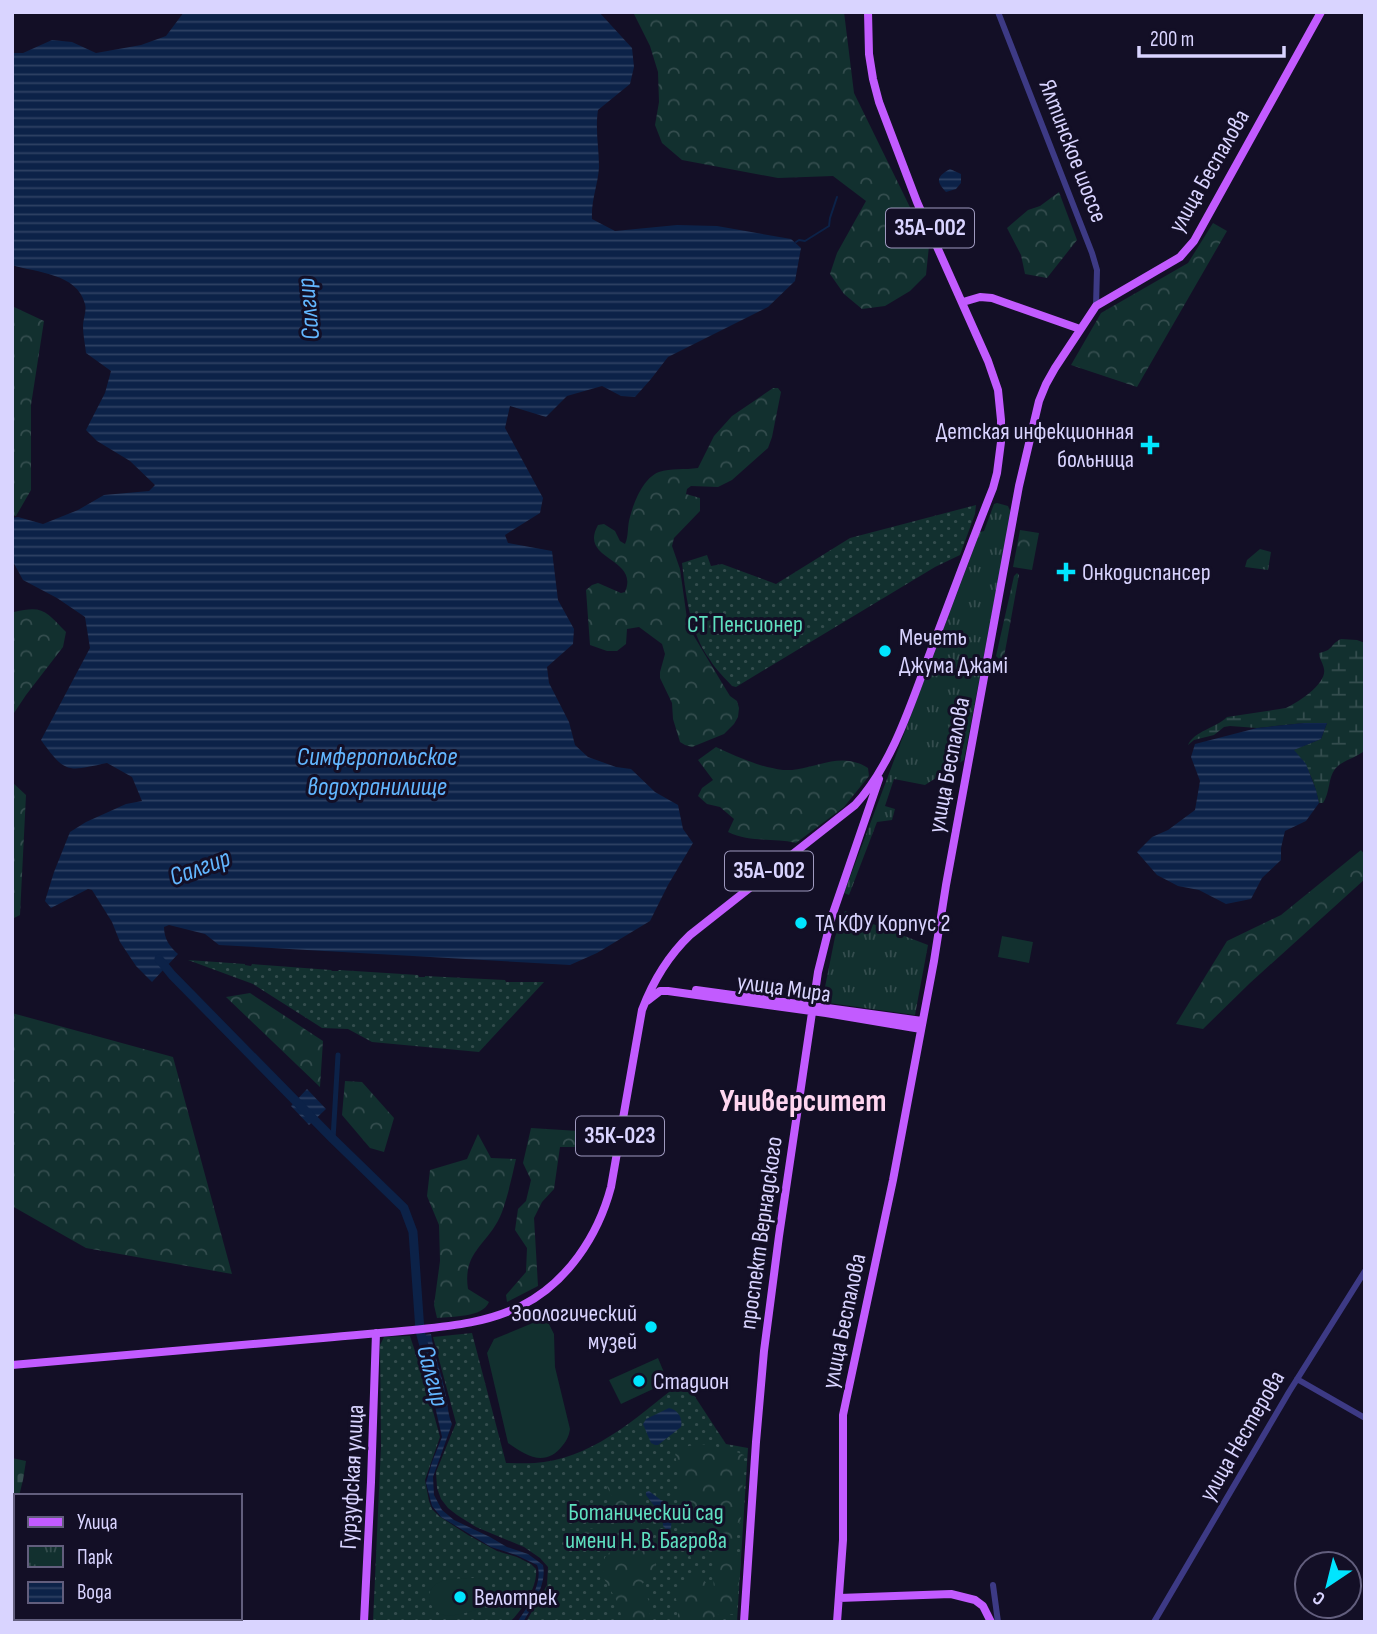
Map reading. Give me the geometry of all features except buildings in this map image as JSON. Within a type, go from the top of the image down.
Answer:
[{"type":"main road","name":"35А-002","points":[[868,12],[869,54],[879,102],[918,202],[988,361],[998,390],[1002,420],[999,459],[993,488],[880,788]]},
{"type":"main road","name":"улица Беспалова","points":[[837,1622],[842,1547],[843,1415],[893,1180],[1028,442],[1039,401],[1046,384],[1096,306],[1180,257],[1194,241],[1321,12]]},
{"type":"main road","points":[[962,302],[980,297],[992,298],[1080,329]]},
{"type":"main road","name":"35А-002","points":[[653,984],[670,955],[696,929],[855,805],[875,779],[903,721]]},
{"type":"main road","name":"проспект Вернадского","points":[[744,1622],[765,1341],[818,972],[825,939],[886,759]]},
{"type":"main road","name":"проспект Вернадского","points":[[853,855],[880,788]]},
{"type":"main road","name":"35К-023","points":[[12,1365],[435,1328],[494,1317],[538,1295],[574,1261],[599,1222],[606,1205],[635,1045],[644,1003],[653,984],[692,938],[880,788]]},
{"type":"main road","name":"улица Мира","points":[[653,984],[922,1025]]},
{"type":"main road","name":"улица Мира","points":[[644,1003],[660,991],[668,991],[813,1009]]},
{"type":"main road","name":"Гурзуфская улица","points":[[364,1622],[376,1333]]},
{"type":"main road","points":[[839,1598],[951,1594],[975,1600],[983,1606],[991,1622]]},
{"type":"street","name":"Ялтинское шоссе","points":[[998,12],[1092,253],[1097,270],[1096,306]]},
{"type":"street","points":[[1096,291],[1101,298],[1107,300]]},
{"type":"street","name":"улица Нестерова","points":[[1154,1622],[1297,1379],[1365,1271]]},
{"type":"street","points":[[1297,1379],[1365,1418]]},
{"type":"street","points":[[993,1585],[998,1622]]},
{"type":"green space","points":[[633,12],[844,12],[854,93],[929,246],[926,275],[910,291],[885,306],[862,309],[844,294],[830,274],[837,253],[866,201],[833,176],[778,178],[682,160],[662,143],[655,125],[659,102],[658,72],[650,46]]},
{"type":"green space","points":[[1059,192],[1077,240],[1047,278],[1025,274],[1021,255],[1007,228],[1028,210],[1040,206]]},
{"type":"green space","points":[[1213,223],[1227,231],[1137,387],[1071,365],[1101,313],[1188,263]]},
{"type":"green space","points":[[12,306],[44,321],[31,405],[31,490],[16,516],[12,516]]},
{"type":"green space","points":[[773,388],[778,388],[781,392],[768,448],[732,480],[718,487],[691,486],[687,489],[686,494],[700,498],[700,511],[674,538],[672,546],[680,569],[688,626],[739,708],[734,724],[724,734],[692,747],[680,742],[673,719],[672,703],[660,678],[665,654],[662,644],[639,627],[627,629],[626,644],[617,651],[607,651],[590,645],[586,590],[598,583],[621,593],[625,592],[627,581],[618,565],[596,546],[594,537],[598,525],[604,524],[615,531],[620,541],[625,544],[634,504],[648,479],[659,472],[698,468],[714,436],[732,416]]},
{"type":"green space","points":[[994,504],[1008,506],[1011,513],[964,760],[925,785],[894,779],[885,806],[895,809],[892,820],[877,822],[849,895],[844,893],[980,532],[984,531]]},
{"type":"green space","name":"СТ Пенсионер","points":[[976,505],[960,555],[935,567],[736,687],[718,671],[703,649],[690,614],[682,563],[707,555],[711,566],[722,564],[776,584],[850,538]]},
{"type":"green space","points":[[1020,530],[1039,533],[1032,570],[1013,567]]},
{"type":"green space","points":[[1260,549],[1271,552],[1268,570],[1245,567],[1247,560]]},
{"type":"green space","points":[[1017,573],[1019,575],[1004,657],[1000,660],[996,656],[1014,576]]},
{"type":"green space","points":[[12,608],[14,612],[32,609],[44,612],[66,632],[63,647],[12,716]]},
{"type":"green space","points":[[1341,639],[1365,643],[1365,750],[1335,769],[1323,803],[1319,803],[1310,775],[1293,750],[1321,739],[1327,723],[1257,728],[1230,726],[1188,745],[1195,736],[1227,717],[1286,708],[1304,697],[1324,675],[1319,653]]},
{"type":"green space","points":[[716,747],[774,769],[794,770],[846,761],[868,768],[869,776],[844,807],[796,843],[745,838],[728,832],[734,819],[720,807],[707,804],[698,796],[702,788],[713,780],[698,760]]},
{"type":"green space","points":[[12,782],[26,795],[20,915],[12,919]]},
{"type":"green space","points":[[1361,850],[1365,855],[1365,879],[1203,1029],[1176,1024],[1227,941],[1281,915]]},
{"type":"green space","points":[[845,911],[928,945],[915,1015],[822,1002],[835,937]]},
{"type":"green space","points":[[1002,936],[1033,942],[1029,963],[998,957]]},
{"type":"green space","points":[[188,960],[419,977],[544,982],[479,1052],[372,1042],[348,1029],[322,1028],[253,984]]},
{"type":"green space","points":[[250,993],[323,1041],[320,1087],[226,997]]},
{"type":"green space","points":[[12,1013],[173,1057],[232,1274],[86,1248],[12,1206]]},
{"type":"green space","points":[[345,1081],[362,1082],[394,1118],[384,1152],[370,1148],[342,1115]]},
{"type":"green space","points":[[531,1128],[594,1132],[585,1147],[560,1147],[554,1189],[542,1202],[534,1218],[538,1286],[507,1302],[506,1295],[526,1272],[527,1248],[515,1230],[518,1209],[526,1201],[531,1180],[523,1163]]},
{"type":"green space","points":[[478,1134],[491,1158],[516,1159],[502,1212],[469,1265],[468,1289],[489,1302],[474,1314],[437,1318],[434,1305],[440,1261],[439,1225],[427,1196],[430,1170],[467,1159]]},
{"type":"green space","points":[[540,1320],[548,1322],[554,1334],[555,1367],[570,1429],[563,1445],[550,1456],[543,1458],[522,1452],[508,1443],[487,1353],[494,1339]]},
{"type":"green space","name":"Ботанический сад имени Н. В. Багрова","points":[[472,1333],[506,1463],[544,1462],[583,1451],[619,1430],[684,1380],[726,1444],[748,1448],[737,1622],[526,1622],[547,1585],[548,1567],[524,1547],[476,1527],[457,1515],[441,1499],[437,1488],[436,1472],[456,1423],[433,1337]]},
{"type":"green space","points":[[410,1336],[440,1437],[425,1480],[432,1509],[468,1535],[497,1551],[531,1564],[536,1569],[532,1591],[510,1622],[373,1622],[381,1446],[380,1345],[384,1337]]},
{"type":"green space","name":"Стадион","points":[[658,1358],[668,1382],[621,1404],[609,1380]]},
{"type":"green space","points":[[701,1444],[744,1455],[741,1518],[734,1547],[741,1561],[736,1614],[717,1615],[709,1622],[676,1622],[679,1611],[675,1595],[696,1573],[714,1590],[716,1547],[705,1533],[699,1560],[691,1559],[675,1452],[683,1447]]},
{"type":"green space","points":[[12,1458],[26,1461],[20,1494],[14,1494],[12,1504]]},
{"type":"green space","points":[[607,1486],[635,1493],[644,1537],[657,1539],[655,1573],[642,1584],[650,1604],[649,1622],[623,1622],[618,1603],[603,1577],[605,1557],[618,1544],[587,1536],[582,1529],[617,1527],[619,1514]]},
{"type":"green space","name":"Велотрек","points":[[478,1578],[487,1584],[490,1597],[483,1608],[444,1615],[432,1607],[429,1598],[435,1585],[446,1580]]},
{"type":"water","name":"Симферопольское водохранилище","points":[[184,12],[599,12],[632,48],[634,67],[630,84],[598,110],[599,167],[592,219],[615,231],[677,225],[717,226],[791,239],[801,248],[795,281],[768,307],[668,357],[635,397],[621,396],[602,386],[567,396],[546,417],[510,406],[505,428],[543,498],[540,513],[505,535],[508,543],[552,551],[558,600],[574,629],[573,644],[547,667],[549,683],[569,722],[575,745],[588,757],[616,767],[631,769],[655,792],[678,805],[683,829],[693,843],[650,921],[597,953],[570,965],[219,945],[205,934],[169,925],[164,927],[165,935],[178,954],[152,982],[136,966],[120,942],[112,922],[92,890],[88,889],[51,908],[45,901],[70,832],[126,804],[142,801],[132,777],[107,763],[69,768],[56,759],[41,740],[90,648],[85,617],[23,580],[12,560],[12,518],[18,517],[43,524],[78,510],[104,495],[149,491],[155,485],[130,461],[97,441],[86,430],[105,393],[111,371],[86,353],[83,326],[85,307],[81,294],[65,280],[12,265],[12,53],[23,53],[52,40],[72,42],[96,53],[141,45],[166,36]]},
{"type":"water","points":[[950,169],[961,174],[961,183],[956,189],[946,192],[939,179]]},
{"type":"water","points":[[1327,723],[1321,739],[1294,750],[1306,764],[1319,803],[1306,821],[1285,831],[1281,860],[1262,878],[1251,899],[1226,904],[1199,890],[1178,886],[1157,875],[1137,852],[1152,837],[1168,830],[1195,810],[1200,781],[1191,757],[1195,744],[1257,728]]},
{"type":"water","points":[[307,1089],[326,1109],[309,1125],[291,1106]]},
{"type":"water","points":[[431,1334],[452,1424],[433,1477],[434,1495],[442,1510],[454,1520],[507,1547],[528,1554],[543,1565],[541,1587],[523,1622],[517,1622],[536,1587],[539,1572],[537,1565],[491,1547],[441,1517],[432,1506],[426,1483],[442,1437],[434,1402],[431,1359],[424,1342],[417,1336]]},
{"type":"water","points":[[669,1408],[679,1415],[681,1427],[655,1445],[651,1443],[643,1424],[646,1419]]},
{"type":"water","points":[[649,1491],[670,1507],[671,1529],[667,1530],[663,1526],[663,1518],[646,1495]]},
{"type":"waterway","points":[[796,242],[805,241],[829,226],[837,197]]},
{"type":"waterway","name":"Салгир","points":[[159,959],[333,1139],[404,1208],[413,1232],[420,1331],[434,1383]]},
{"type":"waterway","points":[[333,1139],[338,1055]]},
{"type":"place","name":"Детская инфекционная больница","points":[[1150,445]]},
{"type":"place","name":"Онкодиспансер","points":[[1066,572]]},
{"type":"place","name":"Мечеть Джума Джамі","points":[[885,651]]},
{"type":"place","name":"ТА КФУ Корпус 2","points":[[801,923]]},
{"type":"place","name":"Зоологический музей","points":[[651,1327]]},
{"type":"place","name":"Стадион","points":[[639,1381]]},
{"type":"place","name":"Велотрек","points":[[460,1597]]},
{"type":"district","name":"Университет","points":[[803,1101]]}]
